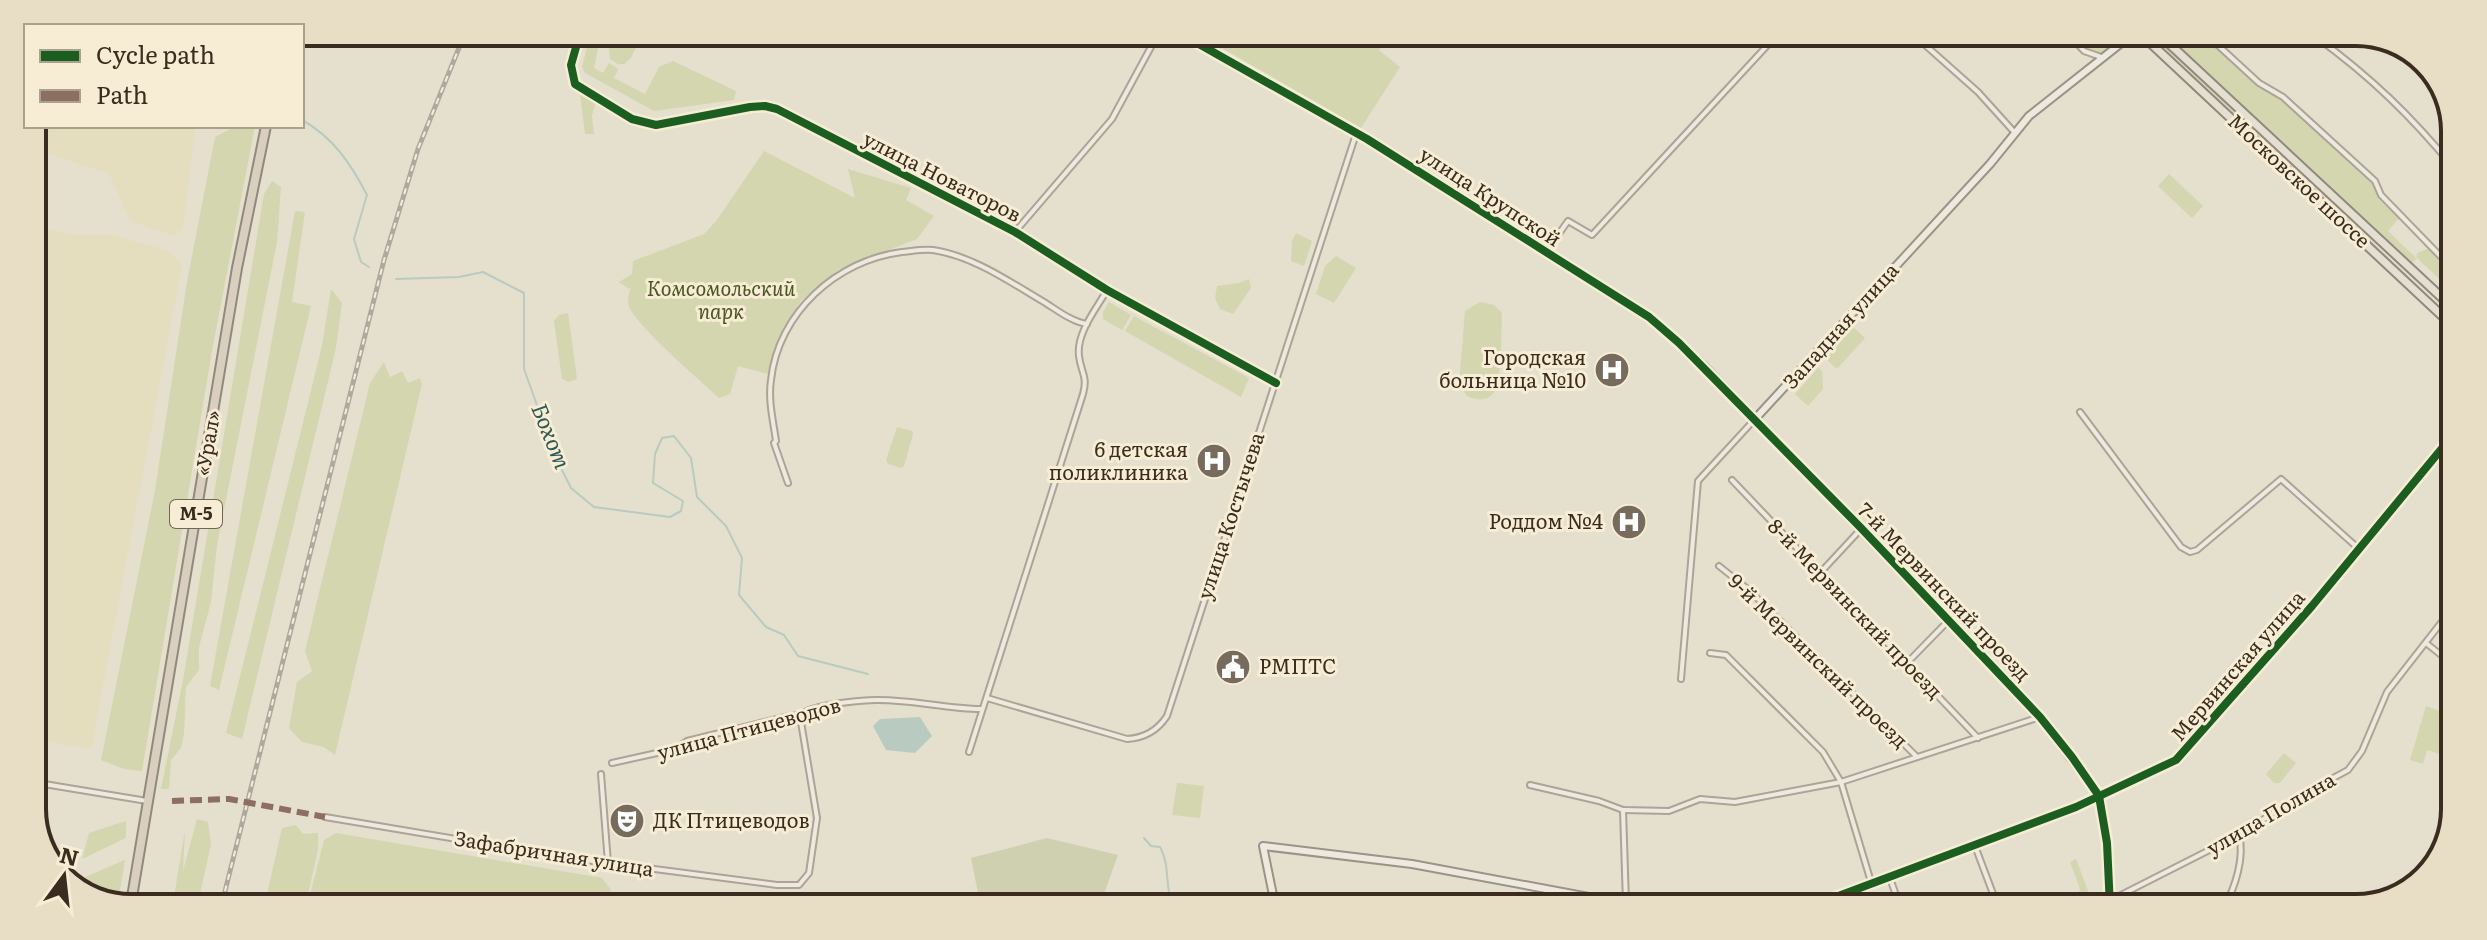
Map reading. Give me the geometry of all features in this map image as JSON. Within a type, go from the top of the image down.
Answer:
[{"type":"highway","name":"«Урал»","points":[[132,894],[237,268],[266,128]]},
{"type":"main road","name":"Московское шоссе","points":[[2154,46],[2441,315]]},
{"type":"main road","name":"Московское шоссе","points":[[2172,46],[2441,297]]},
{"type":"street","name":"улица Новаторов","points":[[576,46],[571,65],[575,84],[632,119],[656,125],[750,107],[777,109],[1015,232],[1107,290],[1276,383]]},
{"type":"street","points":[[1015,232],[1112,119],[1152,46]]},
{"type":"street","name":"улица Крупской","points":[[1204,46],[1356,132],[1659,325],[1755,419]]},
{"type":"street","points":[[1214,46],[1217,54]]},
{"type":"street","points":[[1546,252],[1568,221],[1592,235],[1767,46]]},
{"type":"street","points":[[1926,46],[1978,92],[2015,133]]},
{"type":"street","points":[[2079,46],[2095,57],[2103,57]]},
{"type":"street","name":"Западная улица","points":[[1681,679],[1698,481],[1982,172],[2041,103],[2117,46]]},
{"type":"street","points":[[2219,46],[2259,83],[2283,97],[2375,181],[2378,189],[2441,256]]},
{"type":"street","points":[[2328,46],[2409,114],[2441,152]]},
{"type":"street","name":"улица Костычева","points":[[987,698],[1127,739],[1141,736],[1161,724],[1167,716],[1356,132]]},
{"type":"street","points":[[788,483],[774,443],[770,390],[774,364],[782,339],[804,304],[845,270],[889,254],[932,250],[991,271],[1072,319],[1087,324]]},
{"type":"street","points":[[969,752],[1087,382],[1078,353],[1087,324],[1107,290]]},
{"type":"street","points":[[2080,412],[2187,551],[2197,550],[2281,479],[2359,549]]},
{"type":"street","name":"7-й Мервинский проезд","points":[[1755,419],[2040,717],[2099,796]]},
{"type":"street","name":"Мервинская улица","points":[[1841,894],[2076,807],[2162,769],[2185,752],[2441,450]]},
{"type":"street","name":"8-й Мервинский проезд","points":[[1732,480],[1978,738]]},
{"type":"street","points":[[1821,572],[1861,528]]},
{"type":"street","name":"9-й Мервинский проезд","points":[[1719,566],[1749,590],[1917,757]]},
{"type":"street","points":[[1908,662],[1948,621]]},
{"type":"street","name":"улица Полина","points":[[2123,894],[2239,835],[2298,797],[2339,776],[2362,751],[2387,692],[2441,623]]},
{"type":"street","points":[[2426,643],[2441,655]]},
{"type":"street","points":[[1710,653],[1726,655],[1816,744],[1841,782],[1871,882]]},
{"type":"street","name":"улица Птицеводов","points":[[612,763],[675,749],[687,741],[710,735],[800,716],[810,709],[873,700],[930,702],[981,709]]},
{"type":"street","name":"Зафабричная улица","points":[[325,817],[608,863],[777,885],[802,884],[809,873],[817,818],[800,716]]},
{"type":"street","points":[[1530,785],[1599,801],[1623,810],[1669,811],[1700,799],[1735,802],[1841,782],[2040,717]]},
{"type":"street","points":[[601,774],[608,863]]},
{"type":"street","points":[[46,784],[147,801]]},
{"type":"street","points":[[2099,796],[2107,843],[2109,894]]},
{"type":"street","points":[[1623,810],[1626,894]]},
{"type":"street","points":[[2231,894],[2242,847],[2239,835]]},
{"type":"street","points":[[1974,844],[1993,894]]},
{"type":"street","points":[[1273,894],[1263,846],[1412,864],[1569,894]]},
{"type":"street","points":[[1889,876],[1895,894]]},
{"type":"shaded area","points":[[46,128],[191,128],[195,131],[183,229],[174,236],[130,221],[109,174],[46,153]]},
{"type":"shaded area","points":[[46,228],[75,235],[112,235],[169,251],[182,265],[91,749],[46,741]]},
{"type":"shaded area","points":[[920,717],[932,736],[915,753],[886,750],[873,726],[880,719]]},
{"type":"green space","points":[[587,46],[594,46],[598,48],[594,68],[603,73],[609,63],[618,69],[614,78],[645,94],[659,67],[673,61],[736,91],[734,100],[654,111],[585,73],[582,67]]},
{"type":"green space","points":[[637,46],[624,64],[610,59],[609,47]]},
{"type":"green space","points":[[1220,46],[1382,46],[1379,50],[1400,67],[1361,128]]},
{"type":"green space","points":[[2086,46],[2113,46],[2104,54],[2097,55]]},
{"type":"green space","points":[[2162,46],[2165,46],[2441,307]]},
{"type":"green space","points":[[2173,46],[2219,46],[2375,181],[2381,195],[2402,215],[2388,231],[2416,258],[2417,253],[2429,248],[2441,260],[2441,281],[2417,258],[2411,264]]},
{"type":"green space","points":[[582,90],[635,124],[595,104],[592,116],[594,134],[585,134]]},
{"type":"green space","points":[[232,128],[255,128],[212,351],[142,771],[124,769],[101,760],[155,490],[187,282],[215,137]]},
{"type":"green space","name":"Комсомольский парк","points":[[764,151],[855,198],[848,169],[911,188],[906,200],[934,216],[917,239],[839,269],[801,301],[777,342],[768,374],[738,366],[730,394],[719,398],[643,326],[629,306],[631,287],[629,289],[619,282],[632,274],[633,261],[704,234]]},
{"type":"green space","points":[[2169,174],[2203,206],[2192,218],[2158,186]]},
{"type":"green space","points":[[272,181],[281,187],[277,242],[217,545],[211,602],[199,647],[199,670],[186,687],[184,733],[181,748],[171,760],[169,789],[161,789],[183,680],[264,194]]},
{"type":"green space","points":[[295,211],[305,212],[292,302],[311,306],[219,690],[210,686]]},
{"type":"green space","points":[[1296,233],[1312,241],[1304,266],[1291,261],[1292,241]]},
{"type":"green space","points":[[1336,256],[1356,268],[1334,303],[1316,294],[1325,266]]},
{"type":"green space","points":[[1249,279],[1251,288],[1233,314],[1220,309],[1215,298],[1217,286]]},
{"type":"green space","points":[[331,289],[342,303],[336,348],[242,739],[226,733],[322,346]]},
{"type":"green space","points":[[1109,302],[1131,315],[1122,330],[1103,319]]},
{"type":"green space","points":[[1480,302],[1494,305],[1502,313],[1497,385],[1492,395],[1482,399],[1467,396],[1459,384],[1465,311]]},
{"type":"green space","points":[[1138,309],[1253,372],[1251,375],[1136,313]]},
{"type":"green space","points":[[568,313],[577,379],[569,382],[562,379],[554,321],[559,315]]},
{"type":"green space","points":[[1134,316],[1249,378],[1241,397],[1125,331]]},
{"type":"green space","points":[[1853,327],[1865,338],[1837,369],[1826,359]]},
{"type":"green space","points":[[384,362],[390,377],[402,371],[408,383],[420,378],[422,384],[335,755],[324,747],[302,742],[289,728],[297,682],[312,671],[305,651],[370,383]]},
{"type":"green space","points":[[1818,368],[1822,371],[1823,389],[1808,406],[1795,394]]},
{"type":"green space","points":[[897,427],[913,434],[904,466],[900,468],[888,464],[886,460]]},
{"type":"green space","points":[[2221,676],[2232,686],[2218,707],[2209,711],[2199,701]]},
{"type":"green space","points":[[2426,706],[2441,711],[2441,754],[2427,750],[2423,764],[2410,760]]},
{"type":"green space","points":[[2284,753],[2296,763],[2280,783],[2274,783],[2266,774]]},
{"type":"green space","points":[[1177,783],[1204,786],[1200,818],[1172,815]]},
{"type":"green space","points":[[197,819],[208,822],[211,844],[200,894],[174,894],[185,830],[183,871]]},
{"type":"green space","points":[[126,821],[126,838],[82,859],[89,833]]},
{"type":"green space","points":[[296,825],[303,834],[318,833],[318,850],[308,894],[267,894],[282,828]]},
{"type":"green space","points":[[336,833],[602,878],[610,894],[310,894],[324,840]]},
{"type":"green space","points":[[1047,838],[1118,855],[1104,894],[978,894],[971,858]]},
{"type":"green space","points":[[2076,859],[2089,894],[2078,894],[2080,889],[2070,862]]},
{"type":"green space","points":[[125,860],[120,893],[93,885],[82,878]]},
{"type":"waterway","name":"Бохот","points":[[304,121],[340,152],[367,195],[354,239],[361,262],[369,267]]},
{"type":"waterway","name":"Бохот","points":[[396,279],[459,277],[483,272],[524,293],[524,369],[556,458],[571,488],[594,507],[670,517],[681,511],[683,501],[653,483],[655,454],[662,438],[674,436],[691,458],[697,497],[726,526],[742,558],[739,595],[766,627],[784,635],[798,656],[868,674]]},
{"type":"waterway","points":[[1144,838],[1151,846],[1160,847],[1167,870],[1169,894]]},
{"type":"railway","points":[[224,894],[384,260],[418,149],[460,46]]},
{"type":"marked path","points":[[172,801],[229,799],[325,817]]},
{"type":"cycle path","points":[[576,46],[571,65],[575,84],[632,119],[656,125],[750,107],[777,109],[1015,232],[1107,290],[1276,383]]},
{"type":"cycle path","points":[[1202,46],[1367,139],[1649,317],[1679,343],[1861,528],[2040,717],[2072,757],[2099,796],[2107,843],[2109,894]]},
{"type":"cycle path","points":[[1844,894],[2076,807],[2176,760],[2312,606],[2441,450]]},
{"type":"place","name":"Городская больница №10","points":[[1612,370]]},
{"type":"place","name":"6 детская поликлиника","points":[[1214,461]]},
{"type":"place","name":"Роддом №4","points":[[1629,522]]},
{"type":"place","name":"РМПТС","points":[[1233,667]]},
{"type":"place","name":"ДК Птицеводов","points":[[627,821]]}]
